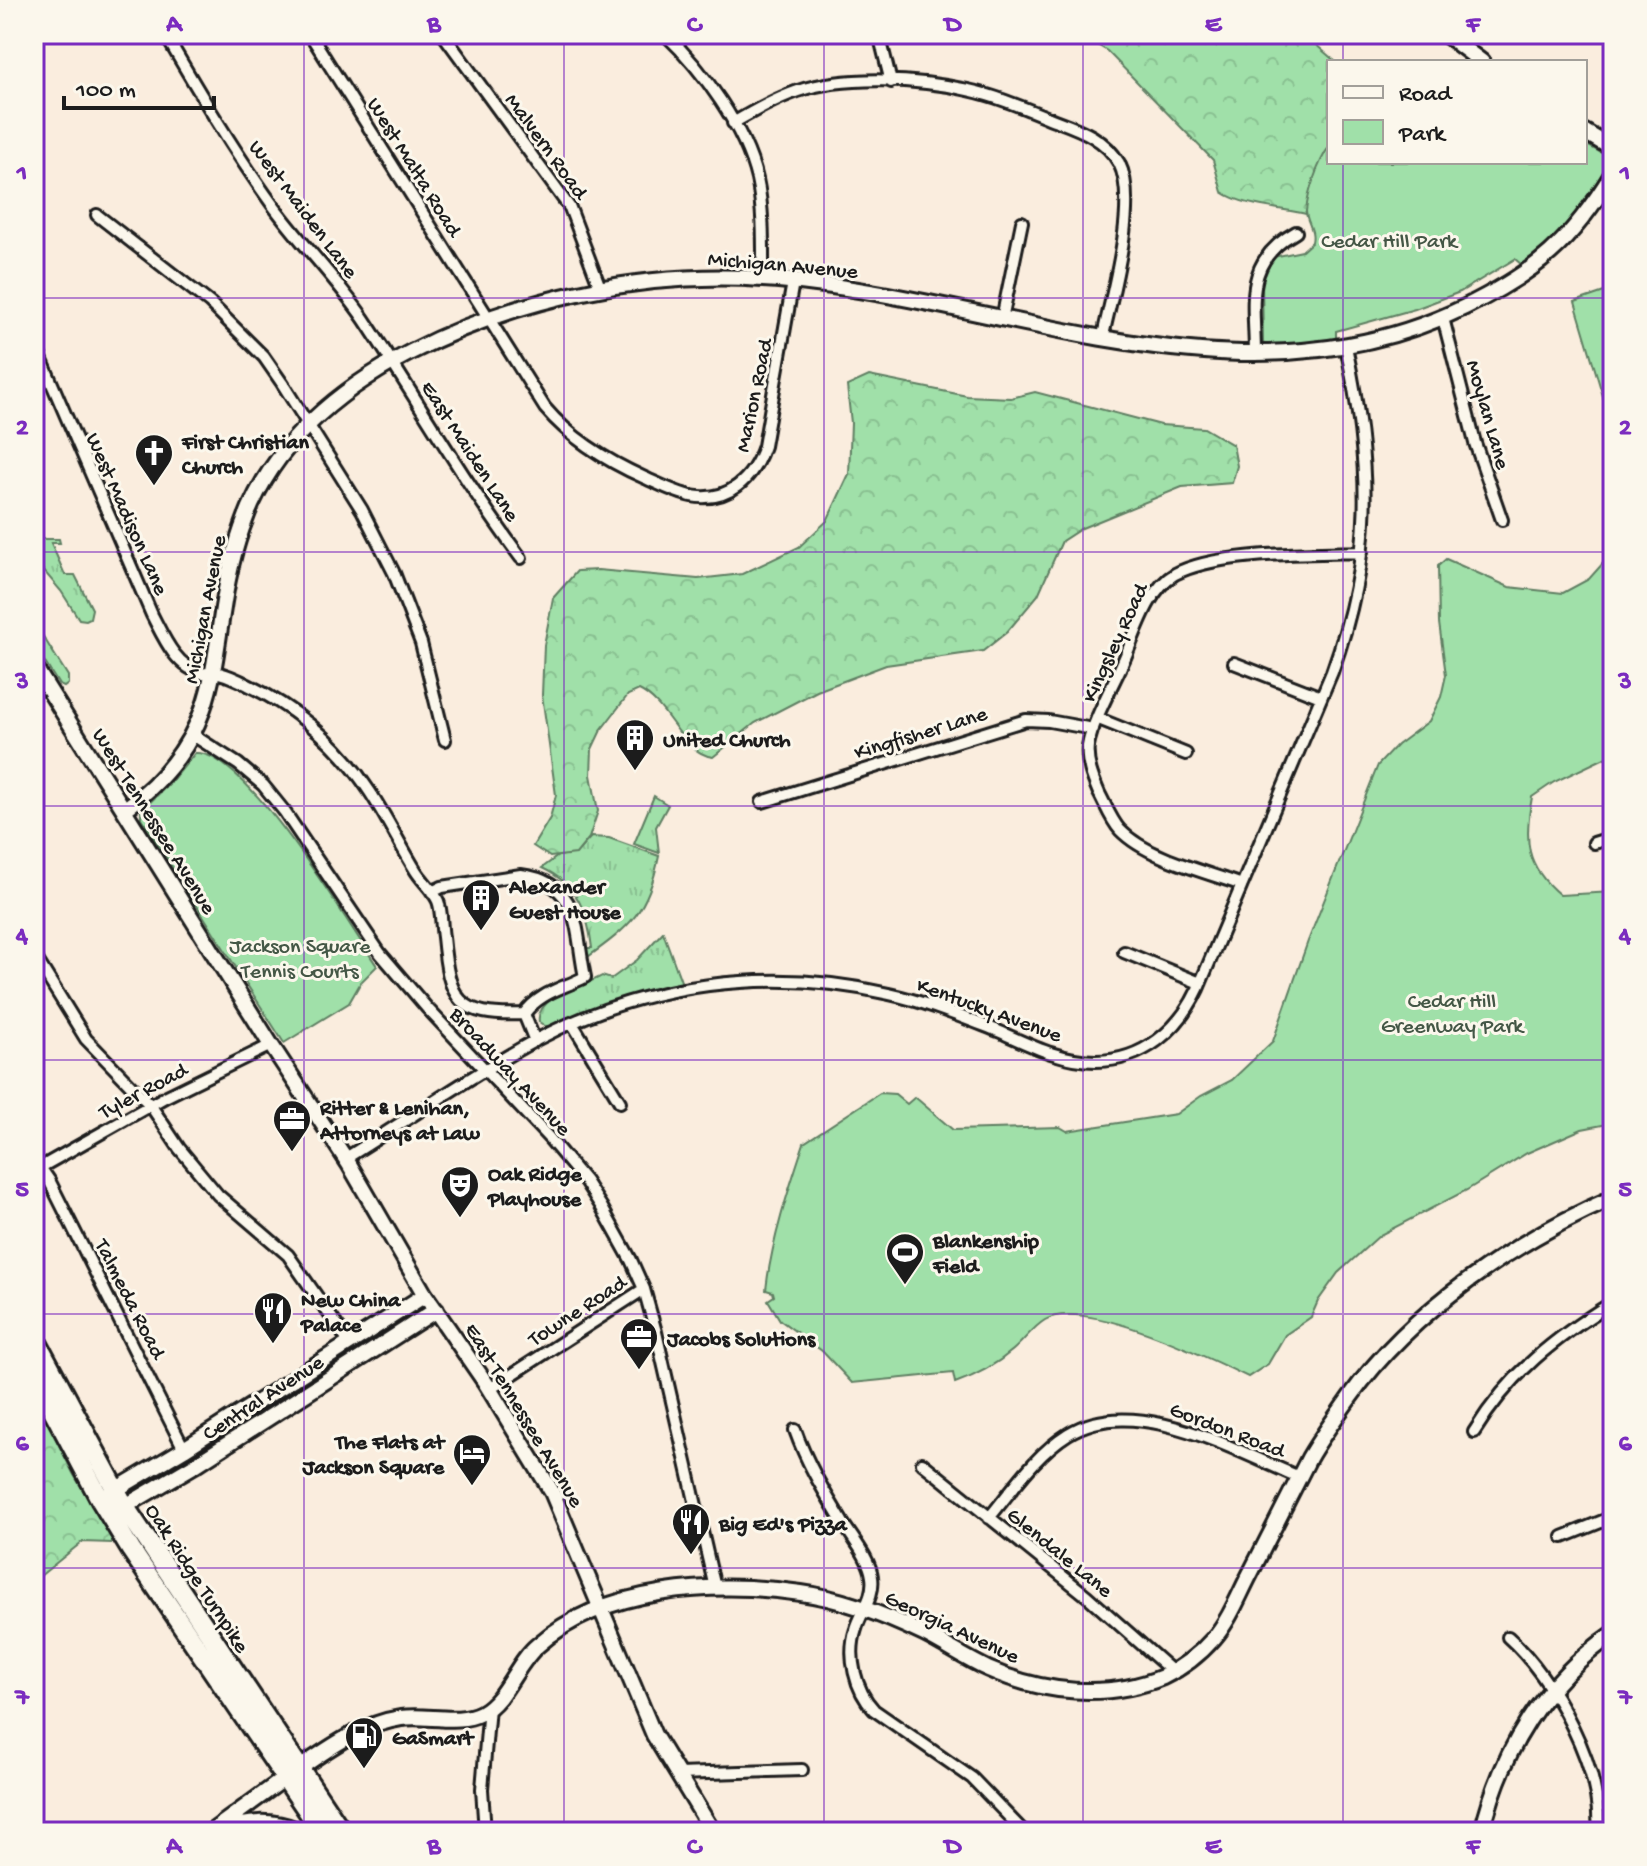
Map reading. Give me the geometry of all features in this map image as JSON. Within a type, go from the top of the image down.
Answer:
[{"type":"highway","name":"Oak Ridge Turnpike","points":[[34,1337],[112,1503]]},
{"type":"highway","name":"Oak Ridge Turnpike","points":[[34,1374],[112,1503],[292,1773],[342,1832]]},
{"type":"highway","name":"Oak Ridge Turnpike","points":[[292,1773],[322,1832]]},
{"type":"highway","points":[[221,1832],[245,1825],[272,1824],[297,1832]]},
{"type":"street","name":"West Maiden Lane","points":[[165,34],[273,206],[336,281],[392,363]]},
{"type":"street","name":"West Malta Road","points":[[310,34],[545,408],[582,443],[625,468],[689,496],[717,495]]},
{"type":"street","name":"Malvern Road","points":[[443,34],[570,208],[601,290]]},
{"type":"street","points":[[665,34],[703,75],[733,123],[757,177],[763,279]]},
{"type":"street","points":[[879,34],[891,82]]},
{"type":"street","points":[[1445,34],[1479,60]]},
{"type":"street","points":[[733,123],[762,106],[802,90],[839,83],[891,82],[967,89],[1008,101],[1088,133],[1113,154],[1123,175],[1128,201],[1103,336]]},
{"type":"street","points":[[1587,133],[1613,149]]},
{"type":"street","name":"Michigan Avenue","points":[[124,810],[156,785],[193,735],[205,709],[242,526],[263,483],[292,439],[307,422],[362,381],[392,363],[489,319],[601,290],[692,278],[763,279],[832,286],[1176,350],[1255,355],[1346,346],[1391,336],[1443,318],[1532,269],[1558,248],[1587,215],[1613,173]]},
{"type":"street","points":[[97,215],[178,277],[236,327],[264,357],[373,529],[405,598],[421,643],[445,740]]},
{"type":"street","points":[[1002,319],[1022,222]]},
{"type":"street","points":[[1255,355],[1255,281],[1260,264],[1282,240],[1296,232]]},
{"type":"street","name":"Marion Road","points":[[717,495],[735,488],[758,466],[772,411],[793,282]]},
{"type":"street","name":"Moylan Lane","points":[[1443,318],[1475,443],[1502,520]]},
{"type":"street","name":"West Madison Lane","points":[[34,342],[163,637],[182,664],[205,674],[214,672],[247,684],[312,723],[340,750],[396,832],[417,873],[432,892]]},
{"type":"street","name":"Kentucky Avenue","points":[[346,1158],[535,1041],[609,1008],[682,989],[756,981],[805,981],[890,994],[962,1017],[1058,1056],[1099,1061],[1133,1054],[1160,1039],[1185,1013],[1200,983],[1345,636],[1362,552],[1366,502],[1363,440],[1346,346]]},
{"type":"street","name":"East Maiden Lane","points":[[392,363],[467,484],[521,558]]},
{"type":"street","name":"Kingsley Road","points":[[1242,885],[1151,851],[1121,831],[1097,787],[1088,760],[1096,724],[1142,618],[1159,587],[1172,576],[1184,570],[1254,557],[1362,552]]},
{"type":"street","points":[[1234,663],[1321,697]]},
{"type":"street","name":"West Tennessee Avenue","points":[[34,666],[271,1045],[346,1158]]},
{"type":"street","name":"Kingfisher Lane","points":[[762,802],[1026,720],[1096,724],[1186,754]]},
{"type":"street","name":"Broadway Avenue","points":[[193,735],[238,764],[263,785],[380,953],[549,1138],[585,1181],[613,1226],[644,1289],[715,1588]]},
{"type":"street","points":[[1594,843],[1613,837]]},
{"type":"street","points":[[521,875],[541,880],[560,894],[575,914],[585,977],[538,997],[524,1014],[479,1012],[461,1002],[447,974],[439,903],[432,892],[442,887],[521,875]]},
{"type":"street","points":[[1124,952],[1200,983]]},
{"type":"street","points":[[34,955],[86,1039],[151,1106],[179,1148],[218,1195],[288,1255],[359,1360]]},
{"type":"street","points":[[524,1014],[535,1041]]},
{"type":"street","points":[[572,1023],[620,1102]]},
{"type":"street","name":"Tyler Road","points":[[37,1169],[271,1045]]},
{"type":"street","name":"East Tennessee Avenue","points":[[346,1158],[425,1295],[490,1389],[552,1492],[642,1709],[713,1832]]},
{"type":"street","name":"Talmeda Road","points":[[37,1169],[114,1306],[184,1449]]},
{"type":"street","name":"Georgia Avenue","points":[[489,1707],[531,1650],[570,1621],[601,1608],[660,1592],[715,1588],[746,1587],[805,1594],[865,1608],[927,1635],[987,1669],[1036,1686],[1119,1689],[1173,1672],[1198,1653],[1222,1627],[1312,1453],[1353,1392],[1395,1345],[1451,1294],[1525,1242],[1613,1198]]},
{"type":"street","name":"Towne Road","points":[[490,1389],[644,1289]]},
{"type":"street","name":"Central Avenue","points":[[112,1503],[184,1449],[425,1295]]},
{"type":"street","points":[[1474,1432],[1503,1391],[1533,1359],[1551,1343],[1613,1302]]},
{"type":"street","name":"Central Avenue","points":[[112,1503],[195,1465],[436,1310]]},
{"type":"street","points":[[396,1314],[406,1329]]},
{"type":"street","points":[[245,1410],[256,1425]]},
{"type":"street","name":"Gordon Road","points":[[989,1518],[1047,1451],[1071,1432],[1102,1419],[1145,1419],[1170,1425],[1299,1477]]},
{"type":"street","points":[[795,1430],[817,1481],[870,1568],[872,1591],[854,1632],[853,1656],[856,1679],[867,1703],[972,1778],[1024,1832]]},
{"type":"street","points":[[184,1449],[195,1465]]},
{"type":"street","name":"Glendale Lane","points":[[922,1463],[1087,1596],[1173,1672]]},
{"type":"street","points":[[1563,1537],[1613,1517]]},
{"type":"street","points":[[1482,1832],[1507,1759],[1550,1688],[1565,1671],[1613,1634]]},
{"type":"street","points":[[1508,1637],[1526,1653],[1550,1688],[1590,1770],[1599,1814],[1598,1832]]},
{"type":"street","points":[[211,1832],[292,1773],[362,1729],[417,1717],[469,1718],[489,1707]]},
{"type":"street","points":[[485,1832],[482,1789],[489,1707]]},
{"type":"street","points":[[677,1774],[802,1770]]},
{"type":"green space","points":[[1080,34],[1307,34],[1334,60],[1327,60],[1327,152],[1306,214],[1251,204],[1222,192],[1213,160],[1107,51]]},
{"type":"green space","name":"Cedar Hill Park","points":[[1587,145],[1603,154],[1607,165],[1570,220],[1548,244],[1522,265],[1515,259],[1460,292],[1415,309],[1336,331],[1336,341],[1270,347],[1263,343],[1262,282],[1273,257],[1302,251],[1312,242],[1306,215],[1307,203],[1327,150],[1327,164],[1587,164]]},
{"type":"green space","points":[[1613,289],[1613,430],[1575,302]]},
{"type":"green space","points":[[869,376],[967,396],[1011,398],[1035,392],[1161,425],[1204,428],[1233,445],[1237,466],[1232,483],[1182,487],[1082,528],[1062,541],[1038,595],[1007,632],[983,651],[886,665],[817,691],[755,723],[713,757],[692,747],[649,697],[639,690],[628,695],[601,730],[592,749],[591,775],[598,811],[589,838],[576,854],[550,857],[533,846],[550,818],[556,795],[542,695],[544,645],[553,598],[577,571],[698,579],[742,574],[799,547],[827,521],[849,474],[851,423],[847,386]]},
{"type":"green space","points":[[34,529],[44,539],[59,539],[60,543],[51,543],[65,575],[75,575],[92,609],[90,618],[79,619],[37,563]]},
{"type":"green space","name":"Cedar Hill Greenway Park","points":[[1613,552],[1613,754],[1554,782],[1532,797],[1528,839],[1540,874],[1560,895],[1613,892],[1613,1123],[1582,1129],[1527,1153],[1467,1190],[1380,1235],[1338,1273],[1318,1301],[1311,1317],[1285,1335],[1268,1364],[1248,1377],[1146,1333],[1116,1323],[1063,1315],[1045,1320],[1000,1360],[955,1383],[953,1373],[852,1383],[822,1351],[780,1320],[768,1300],[774,1296],[773,1292],[766,1290],[768,1272],[804,1143],[880,1093],[895,1094],[907,1104],[915,1097],[953,1130],[1060,1127],[1067,1131],[1176,1114],[1201,1096],[1232,1080],[1273,1041],[1308,941],[1378,765],[1397,745],[1429,721],[1441,697],[1446,675],[1439,623],[1438,566],[1446,559],[1509,587],[1563,593],[1589,579]]},
{"type":"green space","points":[[34,622],[68,676],[68,684],[64,687],[59,685],[34,645]]},
{"type":"green space","name":"Jackson Square Tennis Courts","points":[[195,753],[216,759],[241,779],[267,808],[377,966],[361,982],[349,1003],[284,1043],[141,818],[141,811]]},
{"type":"green space","points":[[654,796],[668,805],[656,827],[659,853],[634,844]]},
{"type":"green space","points":[[591,837],[609,838],[659,856],[649,891],[635,916],[626,927],[585,959],[584,948],[592,948],[579,900],[564,882],[542,868],[558,856],[576,853]]},
{"type":"green space","points":[[663,932],[682,984],[614,1001],[552,1026],[539,1022],[544,1005],[552,999],[602,976],[611,979],[637,960]]},
{"type":"green space","points":[[34,1396],[112,1543],[82,1542],[34,1581]]},
{"type":"place","name":"First Christian Church","points":[[154,487]]},
{"type":"place","name":"United Church","points":[[635,772]]},
{"type":"place","name":"Alexander Guest House","points":[[481,932]]},
{"type":"place","name":"Ritter & Lenihan, Attorneys at Law","points":[[292,1153]]},
{"type":"place","name":"Oak Ridge Playhouse","points":[[460,1219]]},
{"type":"place","name":"Blankenship Field","points":[[905,1286]]},
{"type":"place","name":"New China Palace","points":[[273,1345]]},
{"type":"place","name":"Jacobs Solutions","points":[[639,1371]]},
{"type":"place","name":"The Flats at Jackson Square","points":[[472,1487]]},
{"type":"place","name":"Big Ed's Pizza","points":[[691,1556]]},
{"type":"place","name":"GaSmart","points":[[364,1770]]}]
